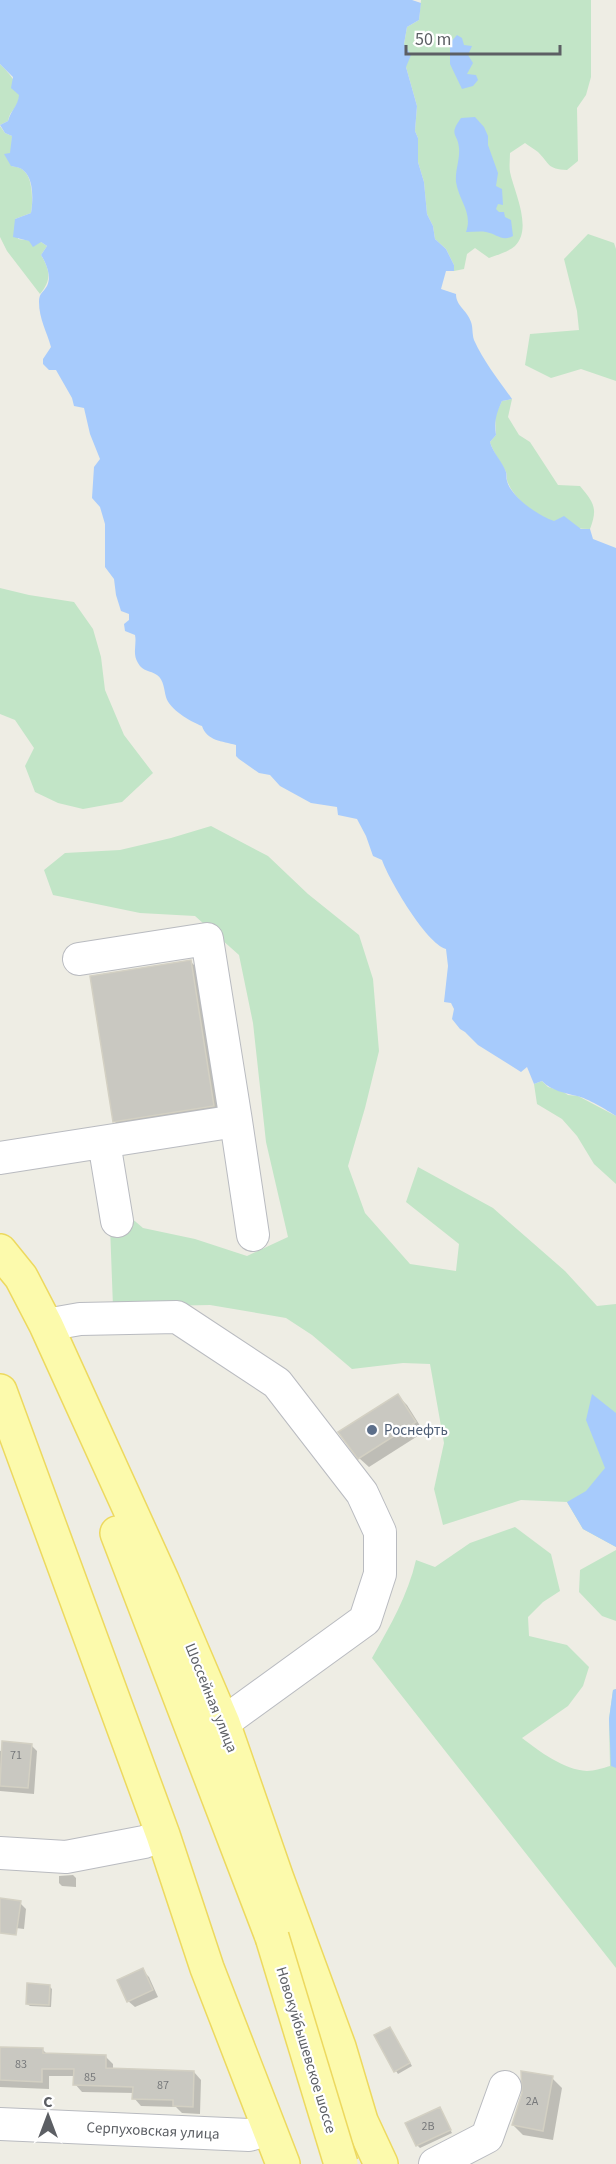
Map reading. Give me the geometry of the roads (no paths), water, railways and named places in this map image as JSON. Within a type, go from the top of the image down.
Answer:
[{"type":"main road","name":"Шоссейная улица","points":[[0,1251],[21,1277],[46,1325],[162,1580],[223,1723],[339,2047],[361,2121],[381,2164]]},
{"type":"main road","name":"Шоссейная улица","points":[[0,1268],[124,1548],[272,1937]]},
{"type":"main road","points":[[0,1393],[163,1835],[207,1968],[275,2144],[294,2161],[303,2164]]},
{"type":"main road","name":"Новокуйбышевское шоссе","points":[[272,1937],[341,2164]]},
{"type":"main road","points":[[333,2164],[349,2155],[356,2146],[361,2121]]},
{"type":"street","points":[[79,959],[207,939],[254,1235]]},
{"type":"street","points":[[0,1158],[236,1121]]},
{"type":"street","points":[[104,1142],[117,1221]]},
{"type":"street","points":[[46,1325],[80,1319],[177,1317],[277,1383],[362,1493],[380,1532],[380,1574],[365,1620],[223,1723]]},
{"type":"street","points":[[0,1853],[66,1857],[144,1842],[163,1835]]},
{"type":"street","points":[[435,2164],[487,2137],[505,2087]]},
{"type":"street","name":"Серпуховская улица","points":[[0,2124],[249,2135],[275,2144]]},
{"type":"water","points":[[0,0],[412,0],[421,3],[419,20],[407,27],[404,44],[411,55],[406,67],[417,106],[415,131],[418,138],[418,162],[424,182],[427,214],[433,226],[435,239],[446,249],[454,265],[454,271],[446,271],[441,289],[456,294],[458,302],[471,322],[473,338],[478,348],[512,399],[502,401],[495,422],[496,435],[490,442],[491,446],[504,468],[510,487],[526,505],[554,521],[564,516],[581,529],[590,529],[593,539],[616,548],[616,1116],[581,1097],[563,1093],[542,1081],[534,1084],[527,1067],[521,1072],[478,1045],[460,1029],[452,1019],[454,1009],[451,1003],[444,1002],[448,966],[446,949],[429,935],[409,910],[382,860],[373,856],[357,819],[338,815],[337,807],[311,803],[280,786],[270,775],[259,773],[239,759],[236,756],[236,745],[211,738],[202,726],[171,706],[159,677],[142,668],[138,663],[135,656],[135,635],[125,631],[124,624],[129,620],[129,614],[121,611],[114,579],[105,567],[105,524],[100,507],[92,498],[94,467],[100,459],[90,434],[84,408],[74,406],[56,370],[49,370],[43,364],[43,359],[51,347],[39,308],[40,295],[47,286],[49,278],[41,255],[47,246],[41,242],[33,247],[29,241],[13,237],[15,219],[31,213],[32,191],[27,175],[21,169],[11,166],[4,154],[10,153],[12,136],[5,133],[0,125],[8,121],[19,95],[11,88],[13,77],[0,64]]},
{"type":"water","points":[[457,35],[462,38],[464,45],[472,46],[468,55],[473,63],[467,74],[476,75],[478,80],[473,86],[462,89],[450,64],[450,43]]},
{"type":"water","points":[[475,117],[488,136],[488,145],[498,173],[496,186],[502,189],[503,205],[498,204],[496,209],[504,212],[505,217],[511,220],[513,236],[509,238],[486,232],[466,232],[467,213],[456,182],[459,148],[454,131],[461,118]]},
{"type":"water","points":[[592,1394],[616,1413],[616,1547],[583,1529],[567,1502],[586,1491],[605,1468],[586,1420]]},
{"type":"water","points":[[616,1689],[616,1768],[611,1766],[609,1719],[613,1690]]},
{"type":"place","name":"Роснефть","points":[[372,1430]]}]
